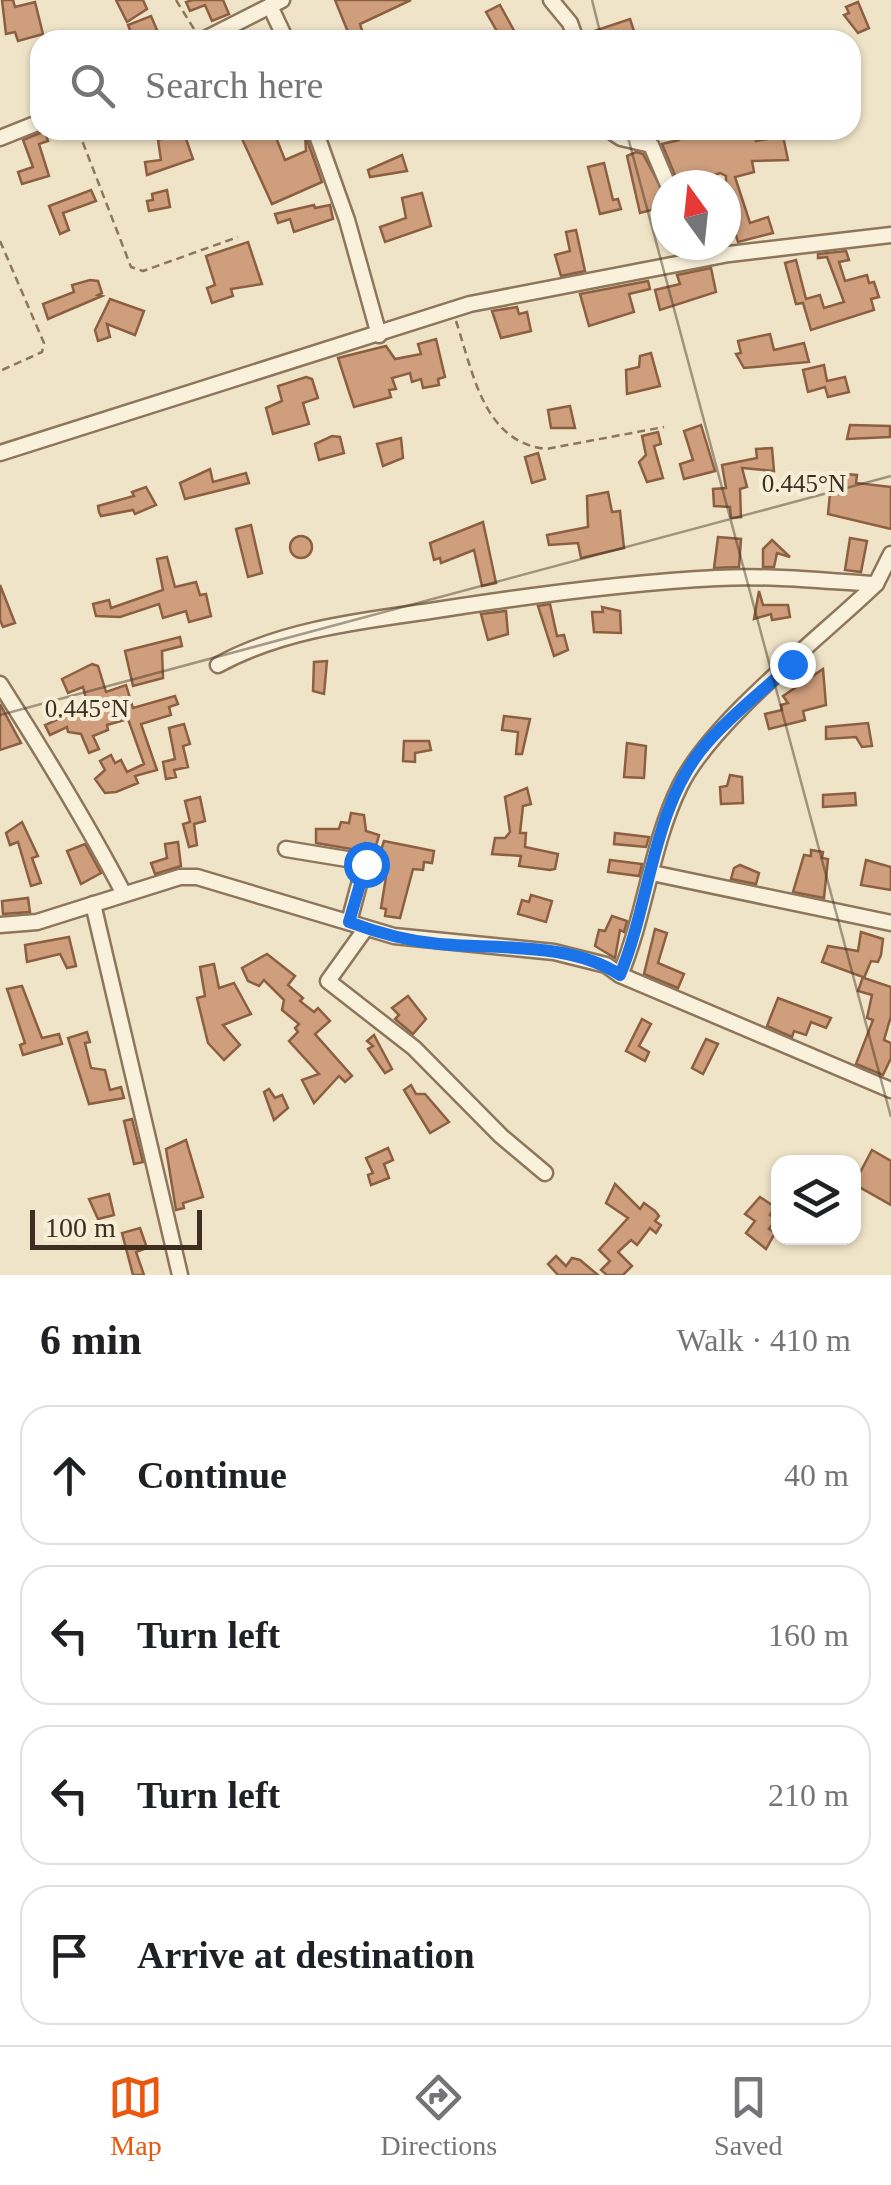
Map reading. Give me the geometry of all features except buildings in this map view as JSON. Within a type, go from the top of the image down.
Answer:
[{"type":"street","points":[[551,0],[572,30]]},
{"type":"street","points":[[222,30],[276,3],[283,30]]},
{"type":"street","points":[[0,138],[30,126]]},
{"type":"street","points":[[319,140],[347,220],[379,335]]},
{"type":"street","points":[[630,140],[651,145],[662,170]]},
{"type":"street","points":[[741,248],[891,235]]},
{"type":"street","points":[[0,454],[452,310],[660,260]]},
{"type":"street","points":[[620,975],[637,934],[680,786],[705,744],[883,579],[891,554]]},
{"type":"street","points":[[218,665],[241,652],[289,637],[379,618],[589,588],[720,578],[883,579]]},
{"type":"street","points":[[0,684],[71,792],[124,894]]},
{"type":"street","points":[[286,849],[365,862],[349,922]]},
{"type":"street","points":[[652,873],[891,924]]},
{"type":"street","points":[[0,925],[37,922],[124,894],[197,877],[366,928],[435,943],[554,952],[606,966],[891,1090]]},
{"type":"street","points":[[93,904],[180,1275]]},
{"type":"street","points":[[366,928],[328,981],[414,1048],[501,1136],[545,1173]]},
{"type":"path","points":[[176,0],[196,30]]},
{"type":"path","points":[[82,140],[131,267],[142,271],[238,238]]},
{"type":"path","points":[[0,241],[44,343],[42,352],[29,361],[0,371]]},
{"type":"path","points":[[452,310],[495,425],[529,447],[546,449],[664,427]]},
{"type":"route","points":[[366,864],[349,922],[435,943],[554,952],[606,966],[620,975],[637,934],[661,834],[680,786],[705,744],[792,664]]}]
